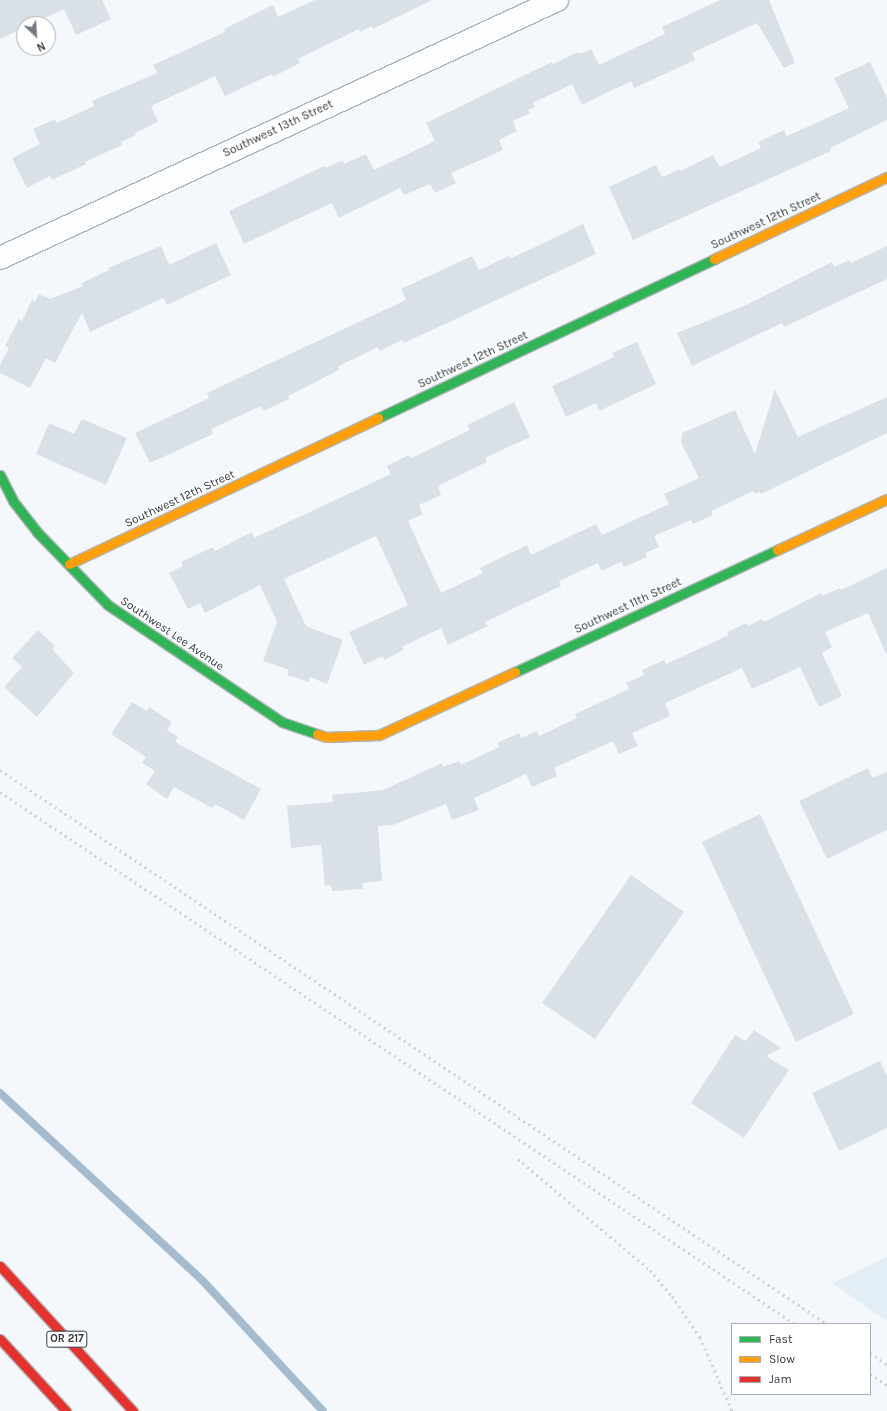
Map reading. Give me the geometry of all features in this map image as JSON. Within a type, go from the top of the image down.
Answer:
[{"type":"main road","name":"Southwest 12th Street","points":[[69,564],[887,177]]},
{"type":"main road","name":"Southwest Lee Avenue","points":[[0,475],[18,507],[37,532],[108,605],[282,722],[326,737],[379,735]]},
{"type":"main road","name":"Southwest 11th Street","points":[[379,735],[887,498]]},
{"type":"main road","name":"OR 217","points":[[0,1266],[133,1411]]},
{"type":"main road","points":[[0,1339],[66,1411]]},
{"type":"street","name":"Southwest 13th Street","points":[[0,258],[557,0]]},
{"type":"shaded area","points":[[887,1257],[887,1321],[832,1283]]},
{"type":"building","points":[[0,0],[102,0],[111,19],[76,35],[64,9],[49,16],[16,16],[16,32],[0,39]]},
{"type":"building","points":[[315,0],[432,0],[373,29],[372,26],[360,32],[359,29],[298,59],[300,63],[273,77],[272,74],[225,96],[215,76],[151,106],[158,122],[135,133],[136,135],[121,142],[122,145],[85,162],[86,164],[52,180],[50,176],[27,188],[12,158],[40,144],[33,129],[55,119],[57,123],[94,106],[92,101],[157,73],[153,65],[225,32],[224,29],[273,5],[278,17]]},
{"type":"building","points":[[720,0],[769,0],[795,63],[784,68],[757,23],[692,53],[695,60],[634,88],[631,81],[582,105],[572,84],[533,103],[535,107],[528,110],[530,113],[513,121],[517,131],[499,140],[503,150],[451,173],[456,183],[435,193],[430,184],[404,195],[400,188],[339,218],[332,203],[244,244],[229,211],[324,166],[326,168],[343,160],[344,164],[366,154],[374,170],[435,141],[426,123],[552,62],[553,64],[578,52],[580,54],[591,49],[599,65],[665,34],[662,27]]},
{"type":"building","points":[[870,62],[887,98],[887,120],[830,148],[831,151],[633,240],[609,187],[656,165],[662,177],[680,169],[681,171],[713,155],[720,167],[761,148],[758,142],[784,130],[787,136],[849,108],[834,78]]},
{"type":"building","points":[[583,224],[596,254],[404,343],[402,340],[380,351],[378,347],[337,367],[339,370],[288,396],[289,399],[263,411],[261,406],[211,429],[213,434],[150,463],[135,433],[209,398],[207,393],[406,300],[401,289],[472,256],[479,270],[509,256],[510,259]]},
{"type":"building","points":[[216,243],[231,275],[167,305],[163,298],[90,332],[82,313],[55,363],[46,358],[30,388],[0,373],[0,365],[9,348],[5,346],[19,319],[22,321],[32,300],[35,302],[39,294],[50,299],[83,286],[82,283],[109,270],[108,268],[161,246],[169,265]]},
{"type":"building","points":[[887,246],[887,279],[784,327],[782,323],[692,366],[677,333],[746,305],[832,262],[834,267],[849,260],[851,263]]},
{"type":"building","points":[[637,342],[656,384],[599,411],[596,403],[566,417],[552,386],[614,357],[612,353]]},
{"type":"building","points":[[775,389],[798,437],[887,397],[887,433],[761,494],[760,492],[755,494],[753,491],[711,511],[713,515],[693,524],[691,520],[654,536],[659,547],[645,553],[647,557],[624,567],[621,562],[601,571],[598,563],[559,581],[561,586],[485,622],[488,626],[448,645],[441,628],[402,647],[404,650],[384,660],[383,656],[364,665],[349,632],[408,605],[376,536],[284,579],[306,626],[343,640],[327,684],[310,677],[309,682],[287,675],[289,670],[263,661],[277,622],[260,585],[205,613],[200,603],[188,609],[169,573],[183,566],[181,562],[213,547],[215,551],[252,532],[254,538],[391,474],[387,466],[409,455],[411,458],[470,430],[467,425],[514,402],[530,437],[485,458],[487,462],[438,486],[441,495],[419,505],[423,514],[408,521],[441,593],[483,573],[480,568],[527,545],[531,555],[596,524],[602,535],[669,504],[664,494],[699,478],[681,442],[682,433],[735,410],[755,454]]},
{"type":"building","points":[[82,419],[127,438],[106,485],[36,454],[49,423],[74,434]]},
{"type":"building","points":[[887,568],[887,656],[868,613],[825,632],[832,647],[822,653],[842,696],[819,707],[800,667],[752,689],[742,668],[665,703],[670,716],[632,733],[638,746],[619,754],[613,741],[554,768],[557,776],[532,787],[526,774],[474,798],[479,810],[452,820],[446,804],[393,825],[378,826],[382,881],[362,883],[363,889],[332,891],[331,885],[325,886],[321,845],[291,848],[287,806],[333,802],[332,795],[383,790],[442,763],[443,767],[459,761],[461,765],[499,747],[497,743],[519,733],[521,738],[537,731],[539,736],[577,718],[575,714],[629,689],[626,683],[644,675],[642,670],[664,660],[666,664],[729,635],[727,632],[747,623],[748,626],[762,619],[764,622],[821,593],[822,596],[840,588],[841,590]]},
{"type":"building","points":[[38,630],[55,646],[52,649],[74,673],[37,717],[4,687],[22,667],[12,658]]},
{"type":"building","points":[[132,702],[147,711],[149,707],[172,722],[167,730],[178,737],[175,742],[261,789],[244,820],[215,804],[212,808],[174,787],[167,799],[146,784],[155,771],[142,763],[146,757],[111,734]]},
{"type":"building","points":[[868,768],[872,778],[887,772],[887,830],[827,859],[799,801]]},
{"type":"building","points":[[760,814],[854,1014],[796,1042],[702,842]]},
{"type":"building","points":[[631,875],[684,912],[595,1039],[542,1003]]},
{"type":"building","points":[[754,1030],[781,1048],[766,1056],[789,1070],[744,1138],[691,1103],[735,1035],[746,1041]]},
{"type":"building","points":[[880,1061],[887,1076],[887,1128],[839,1151],[812,1093]]},
{"type":"waterway","points":[[0,1093],[202,1280],[323,1411]]},
{"type":"railway","points":[[0,770],[826,1323]]},
{"type":"railway","points":[[0,792],[794,1323]]},
{"type":"railway","points":[[518,1159],[650,1270],[672,1296],[700,1337],[732,1411]]},
{"type":"railway","points":[[871,1354],[887,1365]]},
{"type":"railway","points":[[871,1375],[887,1385]]},
{"type":"traffic: fast","points":[[378,418],[714,259]]},
{"type":"traffic: fast","points":[[0,475],[13,501],[37,532],[108,605],[282,722],[317,734]]},
{"type":"traffic: fast","points":[[515,672],[777,550]]},
{"type":"traffic: slow","points":[[714,259],[887,177]]},
{"type":"traffic: slow","points":[[69,564],[378,418]]},
{"type":"traffic: slow","points":[[777,550],[887,499]]},
{"type":"traffic: slow","points":[[317,734],[326,737],[379,735],[515,672]]},
{"type":"traffic: jam","points":[[0,1266],[133,1411]]},
{"type":"traffic: jam","points":[[0,1339],[66,1411]]}]
